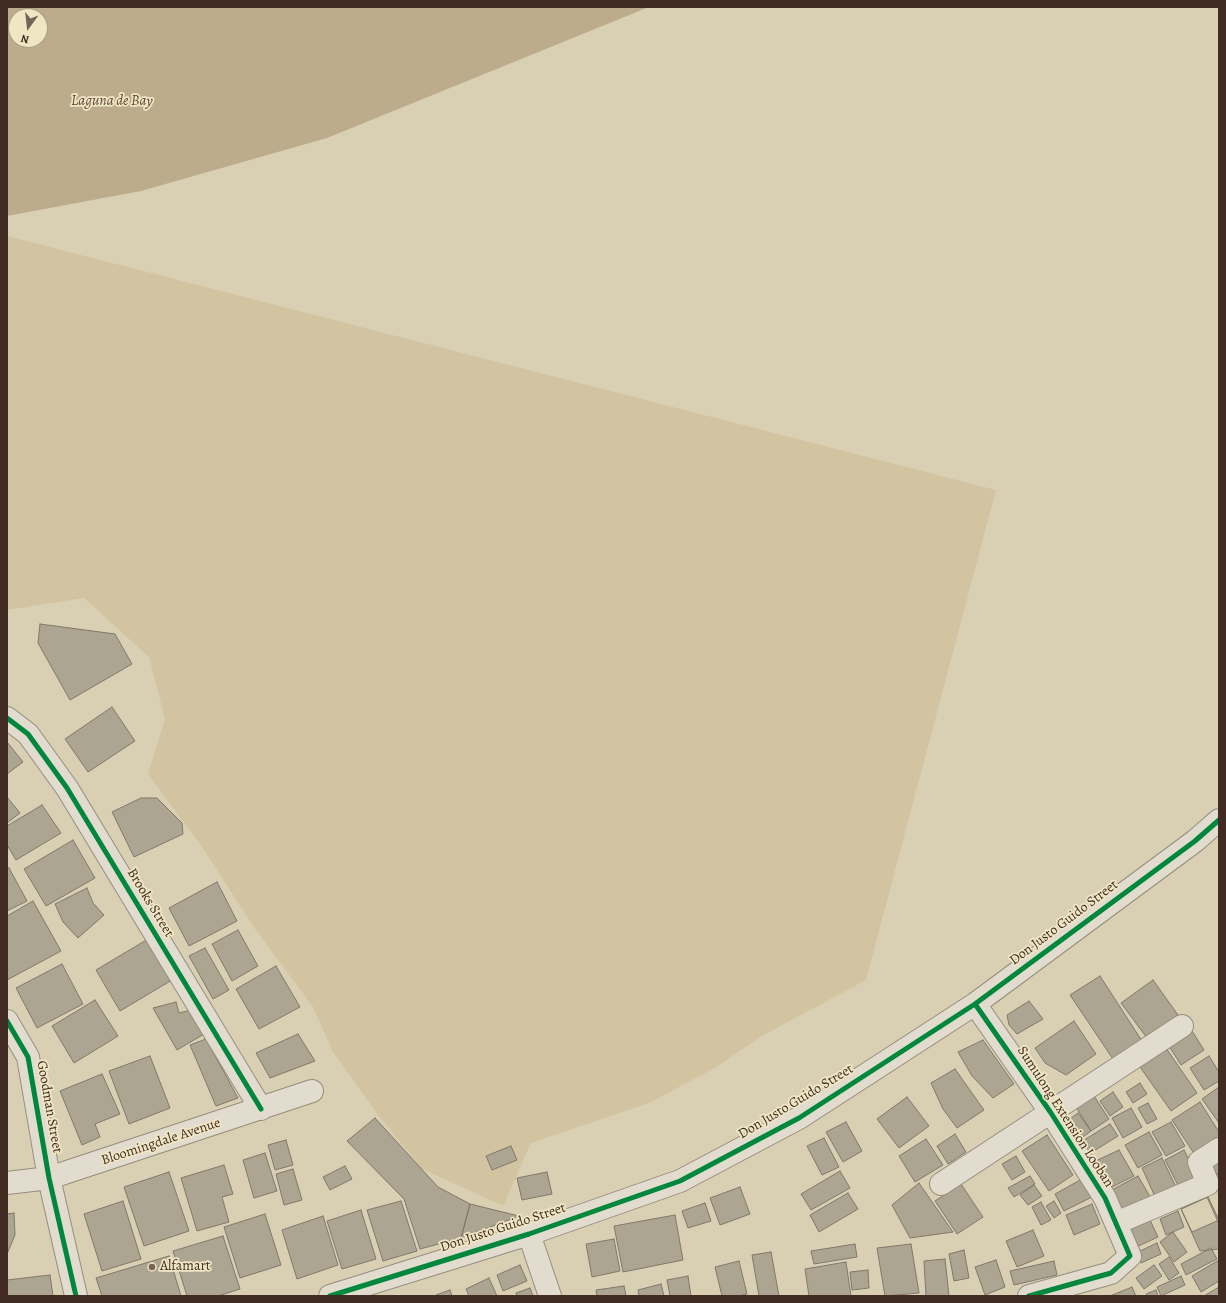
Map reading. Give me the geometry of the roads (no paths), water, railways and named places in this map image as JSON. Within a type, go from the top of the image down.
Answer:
[{"type":"street","name":"Brooks Street","points":[[7,718],[28,734],[67,788],[261,1109]]},
{"type":"street","name":"Don Justo Guido Street","points":[[330,1296],[529,1234],[680,1181],[799,1118],[975,1004],[1195,841],[1219,820]]},
{"type":"street","name":"Sumulong Extension Looban","points":[[975,1004],[1051,1113],[1105,1198],[1130,1256],[1111,1274],[1029,1296]]},
{"type":"street","name":"Goodman Street","points":[[7,1021],[28,1057],[49,1178],[76,1296]]},
{"type":"street","points":[[941,1184],[1182,1026]]},
{"type":"street","name":"Bloomingdale Avenue","points":[[7,1183],[49,1178],[312,1091]]},
{"type":"street","points":[[1116,1223],[1208,1184],[1199,1162],[1219,1149]]},
{"type":"street","points":[[529,1234],[550,1296]]},
{"type":"water","name":"Laguna de Bay","points":[[7,7],[649,7],[327,138],[141,191],[7,216]]},
{"type":"place","name":"Alfamart","points":[[152,1267]]}]
